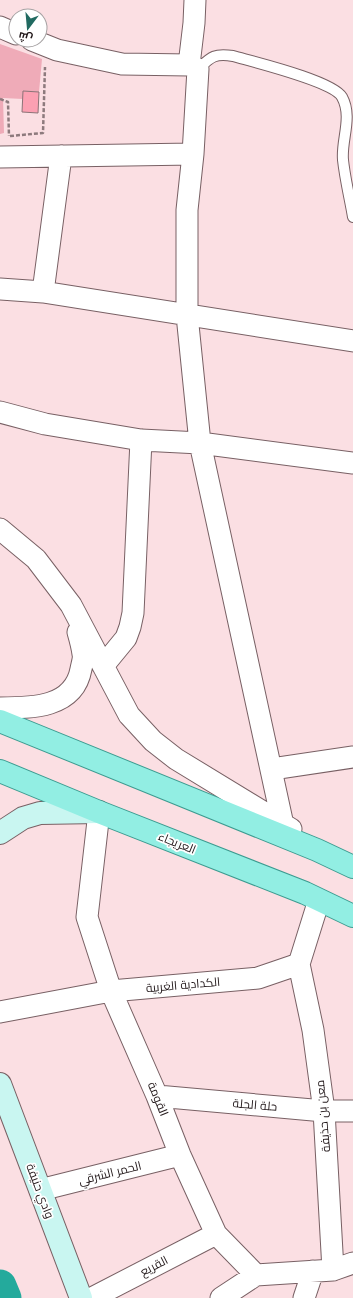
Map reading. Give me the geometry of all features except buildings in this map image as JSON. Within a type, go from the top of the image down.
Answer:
[{"type":"main road","points":[[0,722],[317,850],[353,867]]},
{"type":"main road","name":"العريجاء","points":[[0,771],[98,812],[305,893],[353,916]]},
{"type":"street","points":[[195,0],[193,154],[187,210],[187,315],[200,443],[283,824]]},
{"type":"street","points":[[48,47],[56,50],[122,64],[193,67]]},
{"type":"street","points":[[5,157],[193,154]]},
{"type":"street","points":[[43,292],[61,156]]},
{"type":"street","points":[[0,289],[43,292],[353,341]]},
{"type":"street","points":[[0,412],[45,424],[141,440],[200,443],[353,463]]},
{"type":"street","points":[[103,666],[126,638],[133,613],[141,440]]},
{"type":"street","points":[[0,529],[36,559],[71,604],[129,714],[152,741],[176,758],[353,867]]},
{"type":"street","points":[[0,708],[41,706],[58,700],[70,692],[79,679],[83,655],[71,604]]},
{"type":"street","points":[[272,769],[353,757]]},
{"type":"street","points":[[0,833],[23,818],[40,813],[98,812]]},
{"type":"street","name":"القومة","points":[[98,812],[86,917],[111,991],[157,1096],[180,1155],[216,1234],[256,1275]]},
{"type":"street","points":[[299,964],[319,900]]},
{"type":"street","name":"الكدادية الغربية","points":[[0,1012],[111,991],[258,978],[299,964]]},
{"type":"street","name":"معن بن حذيفة","points":[[299,964],[313,1030],[324,1111],[323,1270]]},
{"type":"street","name":"وادي حنيفة","points":[[0,1084],[81,1298]]},
{"type":"street","name":"حلة الجلة","points":[[157,1096],[324,1111],[353,1111]]},
{"type":"street","name":"الحمر الشرقي","points":[[40,1190],[180,1155]]},
{"type":"street","name":"القريع","points":[[92,1298],[216,1234]]},
{"type":"street","points":[[221,1298],[256,1275],[323,1270],[353,1263]]},
{"type":"street","points":[[304,1298],[323,1270]]},
{"type":"lane","points":[[193,67],[210,57],[220,54],[232,56],[310,79],[330,87],[342,96],[346,106],[346,130],[343,159],[353,217]]},
{"type":"path","points":[[5,136],[44,132],[45,65]]},
{"type":"path","points":[[0,99],[8,102],[9,136],[5,157]]},
{"type":"shaded area","points":[[0,44],[42,59],[39,92],[23,91],[23,99],[3,98],[4,133],[0,134]]},
{"type":"waterway","name":"وادي حنيفة","points":[[0,1286],[5,1298]]}]
